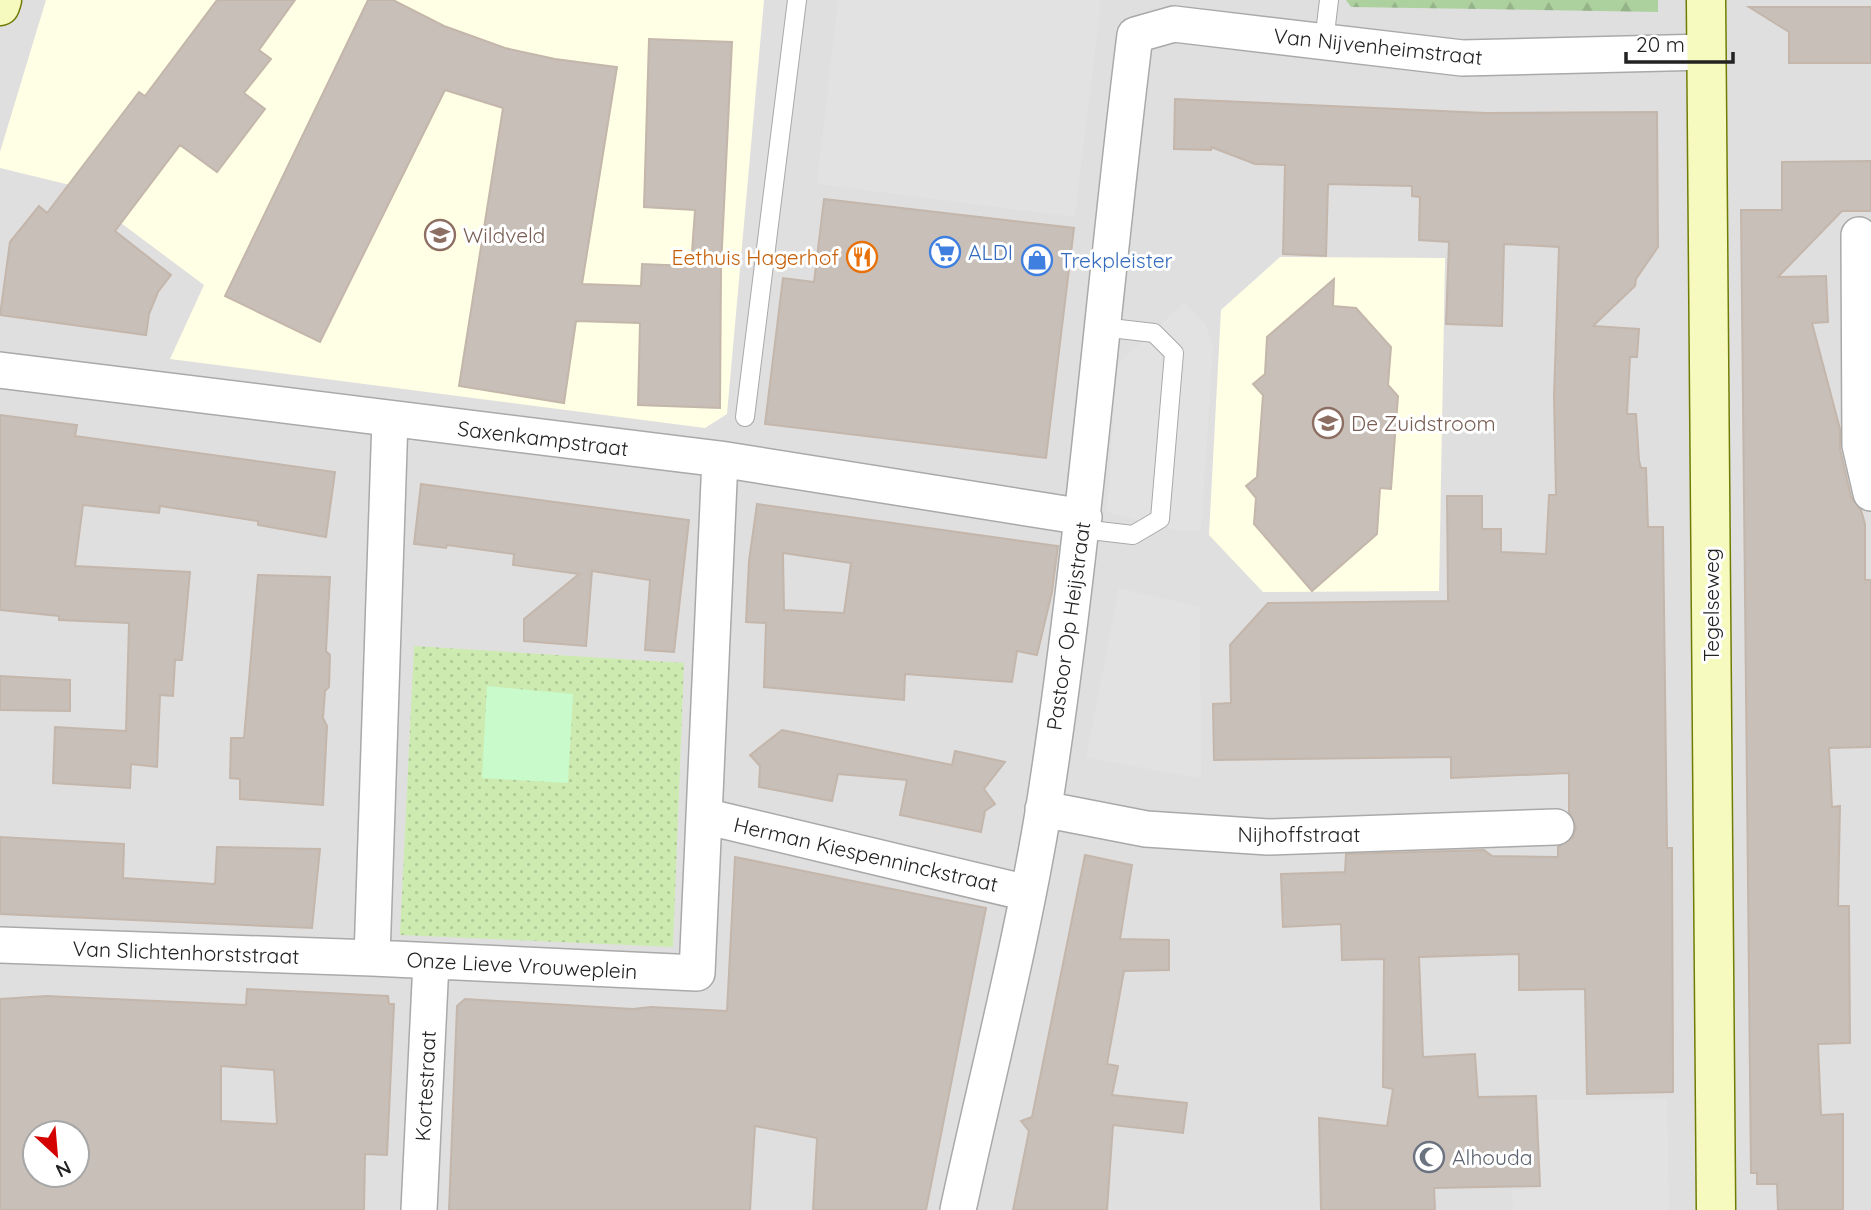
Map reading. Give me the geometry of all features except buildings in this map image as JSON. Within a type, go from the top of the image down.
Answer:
[{"type":"street","points":[[0,6],[2,0]]},
{"type":"street","name":"Tegelseweg","points":[[1706,0],[1716,1210]]},
{"type":"street","name":"Van Nijvenheimstraat","points":[[1135,35],[1174,24],[1462,58],[1707,52]]},
{"type":"street","name":"Pastoor Op Heijstraat","points":[[958,1210],[1043,809],[1083,523],[1135,35]]},
{"type":"street","points":[[1859,236],[1865,293],[1860,445],[1871,493]]},
{"type":"street","name":"Saxenkampstraat","points":[[0,370],[720,459],[1083,523]]},
{"type":"street","points":[[372,958],[390,419]]},
{"type":"street","name":"Onze Lieve Vrouweplein","points":[[372,958],[697,973],[720,459]]},
{"type":"street","name":"Nijhoffstraat","points":[[1043,809],[1146,829],[1268,837],[1556,827]]},
{"type":"street","name":"Herman Kiespenninckstraat","points":[[704,816],[1027,893]]},
{"type":"street","name":"Van Slichtenhorststraat","points":[[0,946],[372,958]]},
{"type":"street","name":"Kortestraat","points":[[419,1210],[430,962]]},
{"type":"lane","points":[[745,417],[797,0]]},
{"type":"lane","points":[[1324,42],[1329,0]]},
{"type":"lane","points":[[1083,523],[1133,535],[1160,519],[1174,353],[1154,333],[1102,327]]},
{"type":"shaded area","points":[[0,0],[1871,0],[1871,1210],[0,1210]]},
{"type":"shaded area","name":"Wildveld","points":[[46,0],[764,0],[727,414],[705,428],[170,359],[204,285],[70,185],[0,168],[0,152]]},
{"type":"shaded area","points":[[838,0],[1101,0],[1075,217],[817,184]]},
{"type":"shaded area","name":"De Zuidstroom","points":[[1280,257],[1445,258],[1439,591],[1263,592],[1209,535],[1221,310]]},
{"type":"shaded area","points":[[1184,303],[1205,323],[1213,347],[1201,531],[1179,531],[1107,512],[1117,364]]},
{"type":"shaded area","points":[[1119,588],[1200,607],[1201,778],[1086,758]]},
{"type":"shaded area","points":[[1667,1099],[1669,1210],[1513,1210],[1512,1190],[1541,1188],[1538,1100]]},
{"type":"green space","points":[[1346,0],[1658,0],[1658,12],[1351,7]]},
{"type":"green space","points":[[414,646],[684,663],[673,947],[400,935]]},
{"type":"green space","points":[[487,686],[573,694],[568,783],[482,778]]},
{"type":"place","name":"Wildveld","points":[[440,235]]},
{"type":"place","name":"ALDI","points":[[945,252]]},
{"type":"place","name":"Eethuis Hagerhof","points":[[862,257]]},
{"type":"place","name":"Trekpleister","points":[[1037,260]]},
{"type":"place","name":"De Zuidstroom","points":[[1328,423]]},
{"type":"place","name":"Alhouda","points":[[1429,1157]]}]
